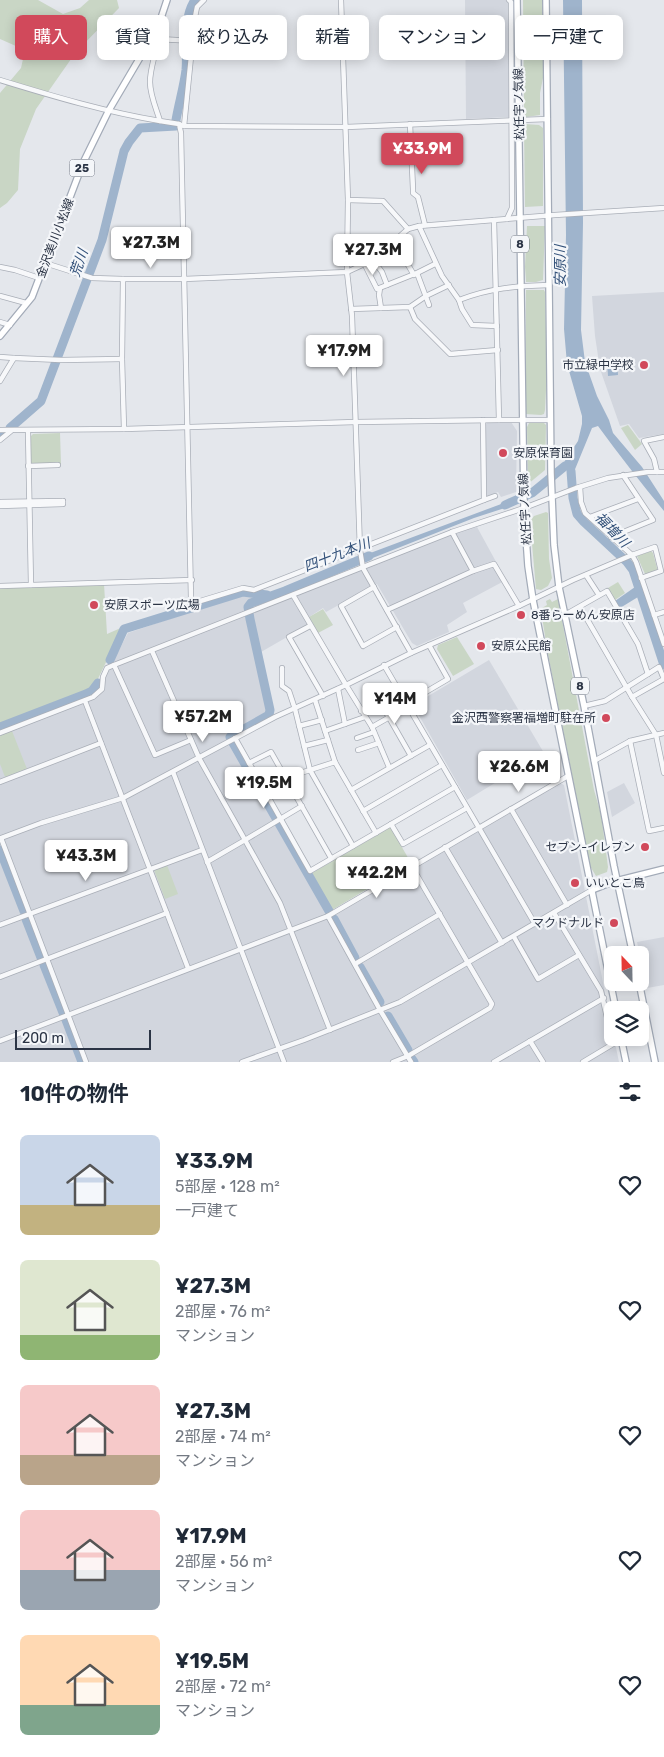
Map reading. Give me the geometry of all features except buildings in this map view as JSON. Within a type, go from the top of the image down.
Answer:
[{"type":"main road","name":"金沢美川小松線","points":[[162,15],[167,0]]},
{"type":"main road","name":"松任宇ノ気線","points":[[517,0],[524,508],[528,566],[533,600],[614,1001]]},
{"type":"main road","name":"8","points":[[546,0],[552,215],[549,286],[551,498],[559,587],[631,946]]},
{"type":"main road","name":"金沢美川小松線","points":[[0,336],[32,297],[83,163],[109,110],[139,60]]},
{"type":"main road","points":[[592,890],[664,869]]},
{"type":"main road","points":[[641,991],[655,1062]]},
{"type":"main road","points":[[623,1046],[626,1062]]},
{"type":"street","points":[[196,15],[197,8],[204,0]]},
{"type":"street","points":[[341,0],[348,200],[347,272],[351,309],[360,551],[363,565],[411,653]]},
{"type":"street","points":[[507,219],[512,208],[509,0]]},
{"type":"street","points":[[154,60],[150,80],[150,91],[160,121]]},
{"type":"street","points":[[184,126],[191,60]]},
{"type":"street","points":[[0,80],[51,96],[184,126],[346,127],[548,119]]},
{"type":"street","points":[[179,124],[181,133],[193,602],[243,588],[254,590],[360,551],[495,496]]},
{"type":"street","points":[[410,124],[413,189],[418,197],[422,226],[435,264],[459,300],[472,325],[497,326]]},
{"type":"street","points":[[348,200],[383,201],[408,229]]},
{"type":"street","points":[[45,262],[90,277],[122,279],[184,279],[347,272],[373,260],[408,229],[422,226],[664,208]]},
{"type":"street","points":[[494,220],[499,420]]},
{"type":"street","points":[[379,237],[397,240]]},
{"type":"street","points":[[397,240],[404,258],[416,274],[428,305]]},
{"type":"street","points":[[373,260],[382,272],[387,285]]},
{"type":"street","points":[[365,265],[376,289],[416,274],[435,264]]},
{"type":"street","points":[[0,267],[39,278]]},
{"type":"street","points":[[122,279],[124,429]]},
{"type":"street","points":[[351,309],[410,307],[426,296],[449,285]]},
{"type":"street","points":[[459,300],[479,292],[496,289],[521,286],[549,286]]},
{"type":"street","points":[[380,288],[381,308]]},
{"type":"street","points":[[0,296],[26,303]]},
{"type":"street","points":[[410,307],[415,319],[450,354],[498,350]]},
{"type":"street","points":[[0,322],[10,324]]},
{"type":"street","points":[[0,357],[53,360],[122,359]]},
{"type":"street","points":[[0,381],[14,358]]},
{"type":"street","points":[[483,420],[484,500]]},
{"type":"street","points":[[1,431],[188,428],[356,422],[550,420]]},
{"type":"street","points":[[28,430],[30,585]]},
{"type":"street","points":[[0,440],[12,431]]},
{"type":"street","points":[[657,472],[654,459],[644,441],[664,437]]},
{"type":"street","points":[[28,466],[58,465]]},
{"type":"street","points":[[0,733],[93,697],[102,689],[106,668],[114,664],[251,612],[363,565],[608,478],[648,472],[664,472]]},
{"type":"street","points":[[611,537],[652,520],[623,476]]},
{"type":"street","points":[[578,488],[586,513],[636,562],[664,644]]},
{"type":"street","points":[[590,518],[638,499]]},
{"type":"street","points":[[0,502],[29,503],[63,504],[63,501],[29,503],[0,506]]},
{"type":"street","points":[[452,532],[473,571]]},
{"type":"street","points":[[86,1062],[0,838],[41,823],[123,798],[275,717],[315,700],[384,665],[586,575],[655,547],[661,570],[642,578]]},
{"type":"street","points":[[387,610],[473,571],[494,564],[519,606]]},
{"type":"street","points":[[586,575],[599,595]]},
{"type":"street","points":[[0,586],[192,580]]},
{"type":"street","points":[[374,587],[341,606],[363,646],[397,627]]},
{"type":"street","points":[[565,614],[607,591],[638,644],[648,674]]},
{"type":"street","points":[[293,595],[373,730],[389,767]]},
{"type":"street","points":[[580,607],[656,735],[664,773]]},
{"type":"street","points":[[654,615],[664,612]]},
{"type":"street","points":[[310,626],[289,637],[323,696]]},
{"type":"street","points":[[358,738],[373,730],[408,704],[448,679],[429,645]]},
{"type":"street","points":[[152,650],[199,758],[280,903],[330,1030]]},
{"type":"street","points":[[114,664],[156,755],[191,740]]},
{"type":"street","points":[[384,665],[535,924]]},
{"type":"street","points":[[584,706],[606,701],[659,667],[664,679],[632,697]]},
{"type":"street","points":[[282,668],[282,686],[289,691],[300,726],[310,770],[353,846]]},
{"type":"street","points":[[338,689],[345,724]]},
{"type":"street","points":[[361,711],[398,689]]},
{"type":"street","points":[[315,700],[334,762],[376,833]]},
{"type":"street","points":[[379,700],[411,756]]},
{"type":"street","points":[[85,701],[188,968]]},
{"type":"street","points":[[325,731],[365,717]]},
{"type":"street","points":[[300,726],[322,720]]},
{"type":"street","points":[[594,761],[630,741],[664,733]]},
{"type":"street","points":[[235,738],[310,871],[455,787]]},
{"type":"street","points":[[304,746],[328,740]]},
{"type":"street","points":[[630,741],[649,831],[664,828]]},
{"type":"street","points":[[0,782],[101,743]]},
{"type":"street","points":[[358,750],[379,744]]},
{"type":"street","points":[[351,790],[430,745]]},
{"type":"street","points":[[249,763],[270,752],[331,858]]},
{"type":"street","points":[[286,778],[334,762]]},
{"type":"street","points":[[363,811],[442,766]]},
{"type":"street","points":[[173,772],[284,1062]]},
{"type":"street","points":[[0,1041],[328,916],[568,776]]},
{"type":"street","points":[[207,862],[302,806]]},
{"type":"street","points":[[391,824],[404,844],[467,808]]},
{"type":"street","points":[[511,809],[567,905]]},
{"type":"street","points":[[446,847],[502,943]]},
{"type":"street","points":[[0,925],[202,850]]},
{"type":"street","points":[[393,1062],[408,1056],[490,1008],[492,1004],[412,867]]},
{"type":"street","points":[[242,1062],[400,1002],[592,890]]},
{"type":"street","points":[[554,912],[604,998],[613,1044],[583,1062]]},
{"type":"street","points":[[0,977],[166,913]]},
{"type":"street","points":[[355,964],[440,914]]},
{"type":"street","points":[[328,916],[411,1062]]},
{"type":"street","points":[[514,937],[538,979],[579,954]]},
{"type":"street","points":[[494,1062],[604,998]]},
{"type":"street","points":[[530,1041],[543,1062]]},
{"type":"shaded area","points":[[465,0],[506,0],[508,2],[509,117],[466,119],[466,60],[505,60],[505,15],[465,15]]},
{"type":"shaded area","points":[[664,292],[664,434],[639,438],[629,424],[620,426],[600,369],[592,296]]},
{"type":"shaded area","points":[[511,422],[517,431],[516,492],[501,497],[498,492],[487,496],[485,425],[487,423]]},
{"type":"shaded area","points":[[477,527],[506,580],[463,603],[467,612],[447,625],[449,632],[417,646],[412,643],[377,584],[326,612],[323,608],[306,619],[308,625],[261,652],[272,712],[269,716],[236,736],[333,915],[560,783],[564,785],[607,1001],[604,1001],[604,1046],[616,1046],[619,1062],[0,1062],[0,735],[82,703],[103,690],[105,676],[128,633],[243,594],[288,599],[460,531]]},
{"type":"shaded area","points":[[489,660],[544,753],[467,800],[413,705]]},
{"type":"shaded area","points":[[624,783],[635,803],[612,817],[607,792]]},
{"type":"shaded area","points":[[664,937],[664,985],[649,988],[649,946],[638,946],[637,942]]},
{"type":"green space","points":[[0,0],[38,0],[63,14],[80,8],[89,0],[117,0],[119,8],[112,15],[97,15],[97,31],[87,41],[87,15],[15,15],[15,46],[0,39]]},
{"type":"green space","points":[[523,0],[542,0],[542,15],[523,15]]},
{"type":"green space","points":[[23,60],[70,60],[36,109],[20,149],[18,190],[0,208],[0,93],[21,68]]},
{"type":"green space","points":[[524,60],[544,60],[540,115],[526,117],[524,113]]},
{"type":"green space","points":[[525,124],[539,125],[543,128],[543,206],[525,207]]},
{"type":"green space","points":[[527,226],[545,226],[543,280],[536,282],[526,282]]},
{"type":"green space","points":[[526,290],[544,290],[545,292],[547,371],[545,410],[544,414],[541,415],[525,414]]},
{"type":"green space","points":[[529,423],[544,423],[546,425],[545,470],[528,484],[527,427]]},
{"type":"green space","points":[[628,425],[642,444],[635,450],[621,428]]},
{"type":"green space","points":[[60,433],[61,464],[31,465],[30,437],[33,434]]},
{"type":"green space","points":[[548,513],[549,559],[552,578],[548,586],[541,590],[536,589],[530,521],[534,516]]},
{"type":"green space","points":[[651,551],[657,570],[645,574],[637,556]]},
{"type":"green space","points":[[618,582],[625,593],[615,600],[608,588]]},
{"type":"green space","points":[[104,584],[107,634],[123,627],[94,687],[91,690],[0,725],[0,586]]},
{"type":"green space","points":[[550,599],[552,602],[558,599],[594,790],[601,814],[608,867],[607,872],[596,876],[590,866],[547,649],[541,610],[547,605],[546,601]]},
{"type":"green space","points":[[323,609],[333,625],[318,633],[309,617]]},
{"type":"green space","points":[[457,637],[474,664],[453,676],[437,649],[438,645]]},
{"type":"green space","points":[[12,731],[27,769],[5,777],[0,764],[0,735]]},
{"type":"green space","points":[[391,828],[411,863],[332,910],[312,873]]},
{"type":"green space","points":[[167,865],[178,894],[165,899],[154,870]]},
{"type":"water","points":[[563,0],[582,0],[582,15],[563,15]]},
{"type":"water","points":[[564,60],[582,60],[581,330],[585,362],[613,433],[642,467],[664,501],[664,511],[598,426],[592,428],[571,479],[573,482],[569,484],[567,469],[564,469],[560,474],[557,473],[578,441],[582,424],[582,416],[567,364],[564,329],[566,235]]},
{"type":"water","points":[[617,358],[618,375],[608,376],[607,359]]},
{"type":"water","points":[[517,498],[514,505],[474,518],[365,561],[365,555]]},
{"type":"water","points":[[635,587],[638,597],[620,608],[615,601]]},
{"type":"waterway","name":"荒川","points":[[176,120],[186,70],[188,16],[195,0]]},
{"type":"waterway","name":"荒川","points":[[10,428],[41,401],[102,240],[124,151],[140,128],[176,126]]},
{"type":"waterway","name":"四十九本川","points":[[505,505],[532,493],[565,466]]},
{"type":"waterway","name":"福増川","points":[[571,471],[573,498],[577,514],[633,570],[664,665]]},
{"type":"waterway","name":"四十九本川","points":[[230,737],[269,715],[270,710],[250,619],[248,607],[251,603],[369,556]]},
{"type":"waterway","points":[[110,660],[124,629],[243,592],[267,595]]},
{"type":"waterway","points":[[0,727],[86,694],[92,691],[98,683]]},
{"type":"waterway","name":"四十九本川","points":[[233,743],[329,911]]},
{"type":"waterway","points":[[0,850],[24,911]]},
{"type":"waterway","points":[[26,919],[42,960]]},
{"type":"waterway","name":"四十九本川","points":[[334,919],[355,958]]},
{"type":"waterway","points":[[44,965],[64,1015]]},
{"type":"waterway","name":"四十九本川","points":[[360,967],[380,1002]]},
{"type":"waterway","name":"四十九本川","points":[[388,1016],[408,1050]]},
{"type":"waterway","points":[[66,1020],[82,1062]]},
{"type":"place","name":"市立緑中学校","points":[[644,365]]},
{"type":"place","name":"安原保育園","points":[[503,453]]},
{"type":"place","name":"安原スポーツ広場","points":[[94,605]]},
{"type":"place","name":"8番らーめん安原店","points":[[521,615]]},
{"type":"place","name":"安原公民館","points":[[481,646]]},
{"type":"place","name":"金沢西警察署福増町駐在所","points":[[606,718]]},
{"type":"place","name":"セブン-イレブン","points":[[645,847]]},
{"type":"place","name":"いいとこ鳥","points":[[575,883]]},
{"type":"place","name":"マクドナルド","points":[[614,923]]},
{"type":"water label","name":"安原川","points":[[560,266]]}]
